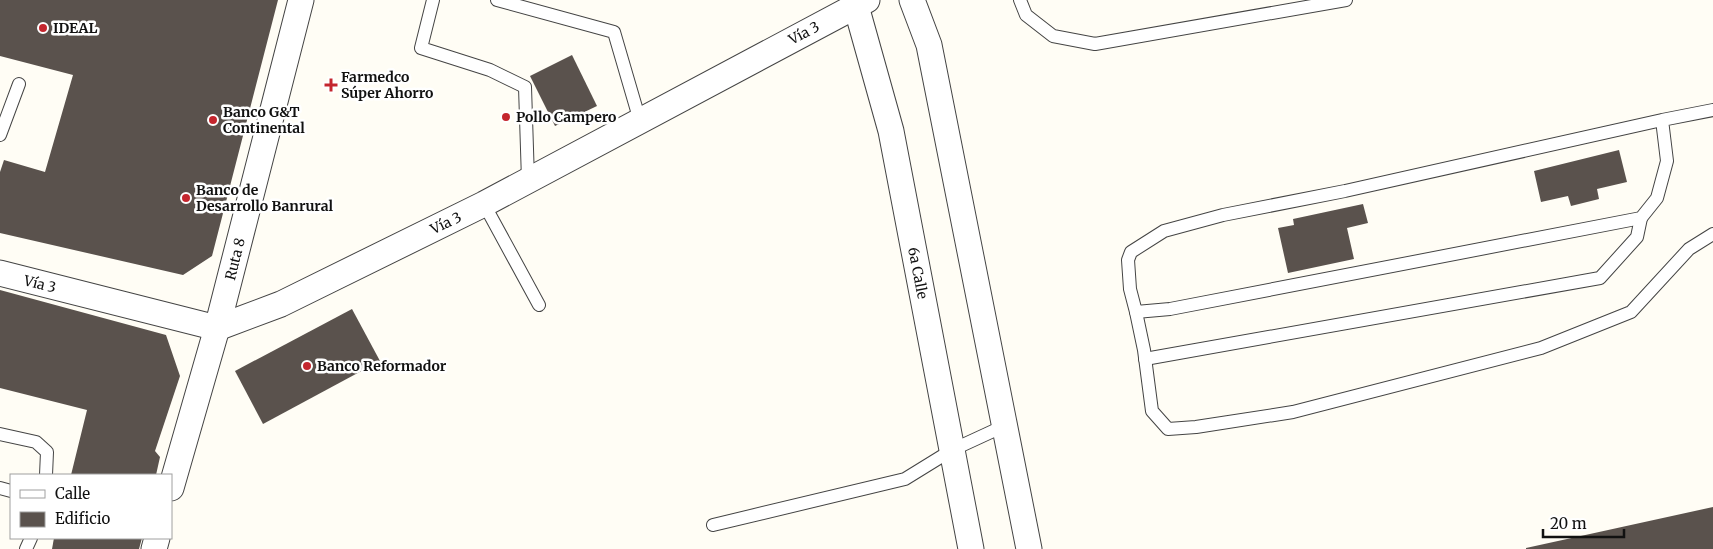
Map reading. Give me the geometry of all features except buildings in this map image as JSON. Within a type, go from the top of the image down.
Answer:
[{"type":"street","name":"Ruta 8","points":[[172,485],[217,328],[302,0]]},
{"type":"street","points":[[912,0],[928,45],[1029,549]]},
{"type":"street","name":"Vía 3","points":[[0,273],[217,328],[281,304],[484,204],[859,2]]},
{"type":"street","name":"6a Calle","points":[[859,2],[891,131],[971,549]]},
{"type":"lane","points":[[433,0],[421,48],[490,70],[525,87],[528,180]]},
{"type":"lane","points":[[497,0],[614,32],[640,121]]},
{"type":"lane","points":[[1020,0],[1026,15],[1053,36],[1095,44],[1346,0]]},
{"type":"lane","points":[[0,135],[19,84]]},
{"type":"lane","points":[[1713,110],[1345,191],[1223,215],[1164,231],[1131,252],[1128,260],[1130,289],[1145,359],[1152,411],[1168,429],[1196,427],[1293,412],[1541,348],[1631,312],[1689,249],[1713,234]]},
{"type":"lane","points":[[1145,359],[1600,278],[1637,238],[1641,218],[1657,198],[1667,161],[1662,120]]},
{"type":"lane","points":[[484,204],[539,305]]},
{"type":"lane","points":[[1136,312],[1170,309],[1641,218]]},
{"type":"lane","points":[[713,525],[905,479],[952,450],[1004,426]]},
{"type":"lane","points":[[0,434],[36,442],[46,452],[46,474]]},
{"type":"place","name":"IDEAL","points":[[43,28]]},
{"type":"place","name":"Farmedco Súper Ahorro","points":[[331,85]]},
{"type":"place","name":"Pollo Campero","points":[[506,117]]},
{"type":"place","name":"Banco G&T Continental","points":[[213,120]]},
{"type":"place","name":"Banco de Desarrollo Banrural","points":[[186,198]]},
{"type":"place","name":"Banco Reformador","points":[[307,366]]}]
